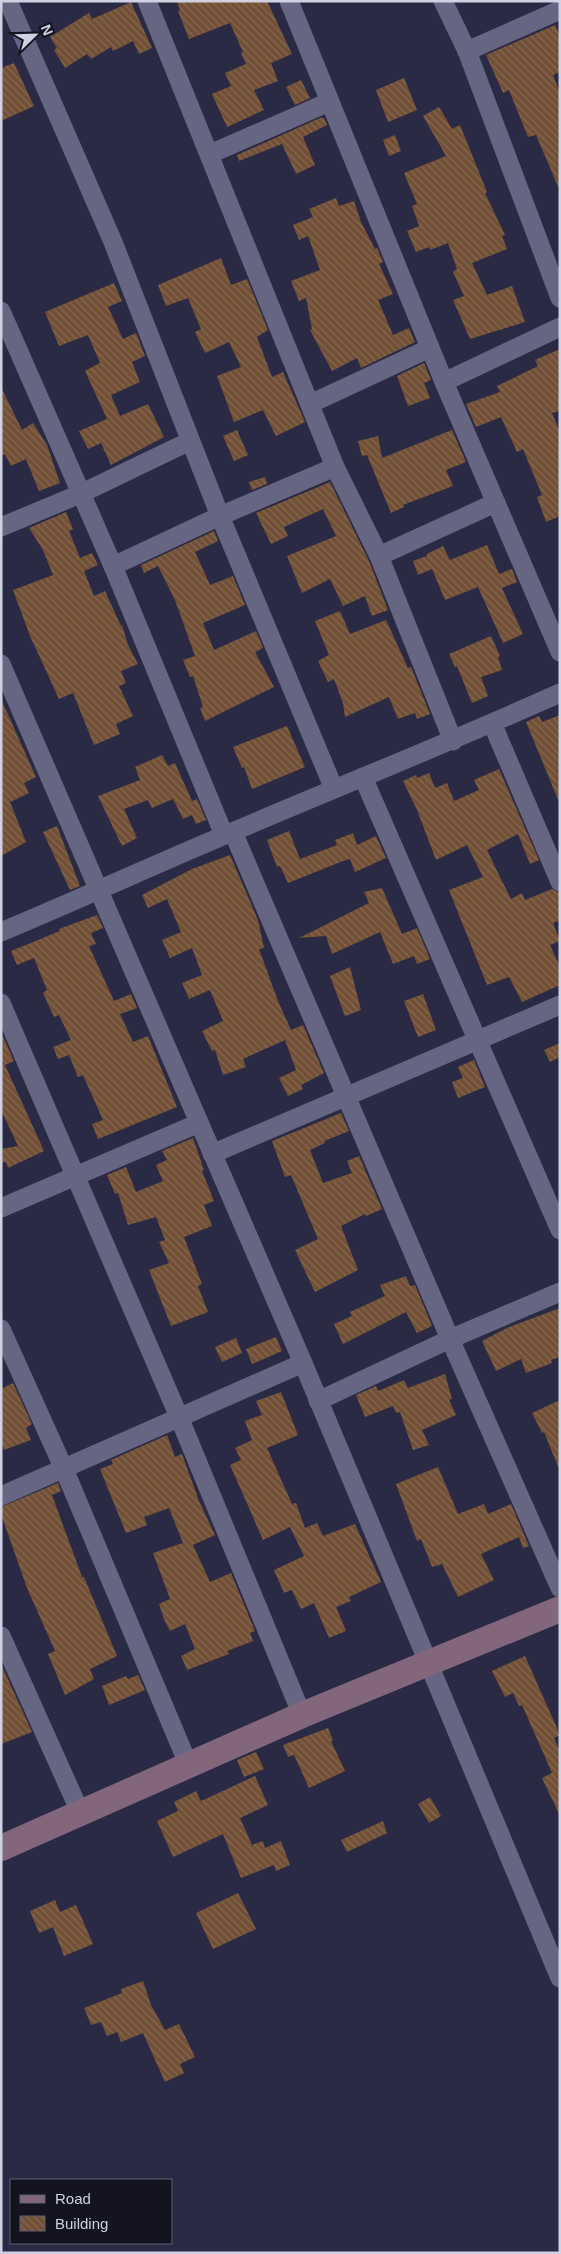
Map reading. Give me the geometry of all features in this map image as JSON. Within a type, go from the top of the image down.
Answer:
[{"type":"main road","points":[[1,1848],[302,1715],[560,1608]]},
{"type":"street","points":[[8,1],[112,242],[220,516],[334,789]]},
{"type":"street","points":[[147,1],[334,467],[379,556],[453,740]]},
{"type":"street","points":[[289,1],[444,382],[560,652]]},
{"type":"street","points":[[443,1],[467,51],[560,298]]},
{"type":"street","points":[[467,51],[560,10]]},
{"type":"street","points":[[210,154],[329,102]]},
{"type":"street","points":[[1,311],[228,834],[346,1098],[560,1588]]},
{"type":"street","points":[[444,382],[560,328]]},
{"type":"street","points":[[310,404],[430,348]]},
{"type":"street","points":[[1,528],[80,494],[190,441]]},
{"type":"street","points":[[113,566],[220,516],[334,467]]},
{"type":"street","points":[[379,556],[496,503]]},
{"type":"street","points":[[1,664],[303,1363],[560,1978]]},
{"type":"street","points":[[1,932],[99,892],[228,834],[560,693]]},
{"type":"street","points":[[492,723],[560,882]]},
{"type":"street","points":[[363,777],[560,1230]]},
{"type":"street","points":[[1,1003],[179,1417],[302,1715]]},
{"type":"street","points":[[212,1154],[560,1005]]},
{"type":"street","points":[[1,1208],[199,1122]]},
{"type":"street","points":[[318,1401],[450,1339],[560,1292]]},
{"type":"street","points":[[1,1329],[64,1469],[189,1766]]},
{"type":"street","points":[[1,1496],[303,1363]]},
{"type":"street","points":[[1,1636],[81,1814]]},
{"type":"building","points":[[177,1],[267,1],[292,54],[271,63],[278,81],[254,90],[264,110],[227,127],[212,94],[231,86],[225,73],[246,64],[241,53],[243,52],[230,23],[189,39],[178,11],[180,10]]},
{"type":"building","points":[[131,2],[152,48],[139,54],[133,41],[113,51],[111,47],[91,59],[87,54],[65,68],[54,50],[57,48],[50,37],[89,13],[92,19]]},
{"type":"building","points":[[555,25],[560,36],[560,72],[553,75],[560,93],[560,191],[536,135],[528,137],[509,90],[503,93],[486,55]]},
{"type":"building","points":[[14,63],[34,106],[1,121],[1,68]]},
{"type":"building","points":[[404,78],[417,110],[388,122],[376,90]]},
{"type":"building","points":[[301,80],[310,98],[295,105],[286,87]]},
{"type":"building","points":[[439,107],[452,129],[460,125],[487,192],[485,193],[505,235],[502,236],[507,249],[472,263],[487,295],[512,286],[525,322],[470,339],[453,300],[464,296],[453,272],[457,269],[448,243],[430,250],[429,247],[416,252],[407,231],[419,226],[412,206],[417,204],[404,173],[446,156],[423,116]]},
{"type":"building","points":[[320,118],[324,118],[327,125],[303,137],[315,165],[296,174],[282,144],[239,161],[237,155]]},
{"type":"building","points":[[395,135],[401,151],[389,156],[383,140]]},
{"type":"building","points":[[336,198],[339,206],[354,201],[361,222],[383,262],[379,264],[393,294],[378,300],[393,335],[409,328],[415,342],[361,368],[357,358],[332,371],[310,330],[312,329],[306,298],[299,301],[291,281],[320,270],[308,236],[299,240],[293,225],[313,217],[309,209]]},
{"type":"building","points":[[221,258],[231,285],[247,279],[268,330],[257,337],[272,377],[283,372],[305,422],[276,436],[263,410],[234,422],[217,376],[241,367],[229,342],[205,353],[195,332],[201,329],[188,298],[166,306],[158,285]]},
{"type":"building","points":[[114,283],[122,301],[108,307],[123,339],[136,333],[145,356],[132,362],[140,382],[111,395],[120,416],[148,404],[164,437],[111,465],[101,443],[88,449],[79,431],[107,419],[85,371],[100,363],[88,335],[59,346],[45,312]]},
{"type":"building","points":[[560,349],[560,411],[552,413],[560,432],[560,516],[546,522],[537,497],[542,495],[523,449],[517,452],[501,417],[476,427],[466,404],[500,392],[497,386],[538,366],[535,360]]},
{"type":"building","points":[[424,363],[431,380],[424,383],[430,398],[408,406],[397,376]]},
{"type":"building","points":[[1,387],[22,430],[33,423],[47,445],[60,483],[39,491],[26,459],[11,466],[5,454],[1,456]]},
{"type":"building","points":[[237,430],[248,455],[234,461],[223,436]]},
{"type":"building","points":[[452,430],[466,462],[446,470],[453,486],[403,505],[404,507],[391,513],[367,455],[362,456],[358,441],[378,436],[382,458]]},
{"type":"building","points":[[265,477],[267,484],[252,490],[249,482]]},
{"type":"building","points":[[330,482],[369,561],[388,610],[372,616],[365,596],[343,606],[330,579],[302,593],[287,556],[336,536],[323,509],[284,527],[288,536],[271,544],[256,513]]},
{"type":"building","points":[[66,512],[73,529],[69,531],[80,558],[92,553],[98,565],[84,571],[94,596],[105,591],[138,664],[121,671],[126,683],[119,686],[133,716],[116,724],[120,734],[94,745],[73,693],[59,699],[30,636],[13,590],[53,575],[43,550],[29,528]]},
{"type":"building","points":[[214,531],[218,541],[195,552],[210,585],[233,576],[245,605],[203,623],[214,650],[256,631],[263,648],[255,652],[274,687],[205,721],[200,708],[203,707],[193,676],[190,677],[183,660],[195,656],[175,600],[158,566],[144,573],[141,565]]},
{"type":"building","points":[[487,545],[499,574],[512,569],[517,582],[502,588],[523,634],[503,643],[478,587],[445,600],[432,569],[418,575],[413,561],[427,556],[427,554],[443,546],[450,560]]},
{"type":"building","points":[[340,611],[350,634],[386,620],[408,668],[411,667],[430,714],[417,719],[415,713],[398,719],[389,697],[345,717],[343,703],[334,679],[328,682],[318,661],[329,655],[315,621]]},
{"type":"building","points":[[491,636],[500,656],[498,657],[502,670],[481,677],[488,696],[472,703],[457,666],[455,667],[449,654]]},
{"type":"building","points":[[1,699],[36,777],[24,783],[29,793],[10,802],[26,842],[1,856]]},
{"type":"building","points":[[560,715],[559,802],[526,722],[539,716],[542,722]]},
{"type":"building","points":[[287,726],[305,767],[252,789],[244,767],[242,768],[233,747]]},
{"type":"building","points":[[162,755],[168,766],[175,763],[192,801],[197,799],[206,820],[196,824],[192,815],[183,819],[173,799],[152,808],[148,800],[124,809],[137,838],[122,846],[98,796],[140,780],[135,767]]},
{"type":"building","points":[[499,769],[539,860],[530,864],[518,834],[487,850],[499,875],[511,899],[522,893],[525,900],[552,889],[560,893],[560,920],[553,923],[560,941],[550,945],[560,967],[560,985],[522,1002],[509,977],[487,985],[449,890],[483,877],[467,845],[436,860],[417,810],[403,781],[416,775],[417,778],[429,773],[435,788],[447,783],[454,801],[479,790],[474,780]]},
{"type":"building","points":[[57,826],[80,886],[70,890],[43,832]]},
{"type":"building","points":[[289,831],[300,859],[337,845],[335,840],[353,833],[357,845],[376,836],[386,858],[355,872],[350,859],[288,883],[280,866],[277,867],[267,840]]},
{"type":"building","points":[[230,855],[258,920],[264,948],[259,949],[278,1001],[291,1030],[303,1025],[324,1073],[301,1085],[303,1089],[288,1096],[279,1078],[296,1070],[285,1040],[243,1059],[246,1067],[223,1075],[215,1050],[212,1051],[202,1031],[223,1021],[210,990],[189,999],[182,983],[202,975],[192,948],[170,958],[162,940],[181,932],[167,899],[148,908],[142,895],[192,869]]},
{"type":"building","points":[[382,888],[402,934],[417,928],[430,959],[417,964],[414,956],[393,964],[380,932],[332,954],[326,936],[299,938],[369,903],[364,892]]},
{"type":"building","points":[[97,915],[103,928],[91,933],[96,944],[89,946],[114,1001],[131,994],[137,1008],[120,1014],[133,1042],[148,1036],[177,1107],[98,1139],[92,1124],[103,1120],[83,1075],[78,1077],[69,1055],[58,1059],[53,1047],[71,1040],[59,1015],[54,1017],[43,993],[47,990],[34,958],[17,965],[11,951],[60,931],[59,929]]},
{"type":"building","points":[[350,967],[361,1010],[345,1016],[330,976]]},
{"type":"building","points":[[423,994],[436,1030],[418,1037],[404,1001]]},
{"type":"building","points":[[1,1032],[14,1061],[5,1065],[44,1151],[8,1168],[6,1162],[1,1163],[1,1149],[18,1146],[1,1110]]},
{"type":"building","points":[[560,1043],[560,1057],[550,1062],[544,1050]]},
{"type":"building","points":[[474,1060],[485,1087],[458,1098],[452,1082],[463,1078],[458,1067]]},
{"type":"building","points":[[341,1113],[349,1131],[324,1141],[325,1143],[310,1150],[323,1183],[352,1173],[347,1161],[359,1156],[382,1209],[366,1216],[365,1214],[341,1226],[358,1270],[315,1292],[295,1250],[318,1239],[291,1175],[285,1177],[272,1141]]},
{"type":"building","points":[[193,1138],[204,1170],[202,1171],[214,1201],[204,1205],[212,1226],[184,1237],[202,1284],[198,1286],[208,1312],[171,1326],[149,1270],[169,1263],[159,1242],[165,1240],[156,1217],[128,1225],[118,1193],[115,1194],[107,1175],[126,1167],[136,1192],[163,1181],[156,1165],[167,1160],[162,1151]]},
{"type":"building","points":[[406,1276],[410,1286],[415,1285],[432,1326],[417,1333],[406,1312],[343,1344],[334,1324],[352,1316],[350,1312],[385,1296],[380,1285]]},
{"type":"building","points":[[560,1308],[560,1357],[551,1360],[552,1363],[526,1373],[521,1359],[496,1371],[482,1341],[507,1328]]},
{"type":"building","points":[[276,1337],[282,1351],[252,1364],[246,1349]]},
{"type":"building","points":[[236,1338],[242,1353],[222,1362],[215,1347]]},
{"type":"building","points":[[445,1374],[452,1399],[449,1400],[456,1415],[422,1430],[429,1445],[413,1450],[400,1412],[396,1413],[393,1406],[365,1417],[356,1395],[376,1386],[378,1391],[404,1380],[408,1388]]},
{"type":"building","points":[[13,1383],[32,1424],[26,1428],[31,1440],[4,1450],[1,1443],[1,1389]]},
{"type":"building","points":[[281,1392],[298,1435],[267,1448],[292,1504],[296,1503],[305,1528],[317,1523],[323,1536],[355,1524],[381,1582],[349,1597],[351,1601],[336,1607],[346,1631],[329,1638],[314,1603],[301,1609],[292,1590],[284,1593],[274,1570],[304,1556],[290,1527],[263,1540],[230,1465],[241,1460],[235,1448],[252,1440],[245,1421],[262,1415],[256,1401]]},
{"type":"building","points":[[560,1400],[559,1469],[544,1432],[542,1433],[532,1413]]},
{"type":"building","points":[[167,1435],[175,1457],[182,1454],[199,1501],[215,1535],[193,1545],[210,1582],[231,1573],[255,1631],[250,1633],[253,1641],[227,1651],[229,1654],[187,1670],[181,1656],[195,1649],[185,1624],[170,1631],[164,1619],[159,1604],[170,1599],[153,1553],[183,1543],[169,1508],[144,1517],[147,1525],[126,1533],[100,1469],[113,1464],[111,1460]]},
{"type":"building","points":[[438,1467],[458,1514],[484,1504],[488,1514],[511,1504],[529,1546],[523,1548],[519,1537],[481,1554],[494,1580],[458,1597],[442,1564],[432,1567],[421,1539],[417,1541],[396,1484]]},
{"type":"building","points":[[58,1483],[61,1491],[52,1495],[82,1577],[84,1577],[117,1656],[90,1669],[94,1679],[65,1695],[48,1654],[55,1651],[27,1588],[1,1514],[1,1507]]},
{"type":"building","points":[[525,1656],[560,1735],[554,1738],[560,1751],[560,1816],[542,1778],[552,1773],[522,1705],[519,1706],[513,1693],[505,1697],[492,1671]]},
{"type":"building","points":[[1,1664],[32,1732],[1,1744]]},
{"type":"building","points":[[138,1675],[145,1690],[109,1705],[102,1686],[126,1676],[128,1679]]},
{"type":"building","points":[[328,1728],[333,1740],[331,1741],[345,1771],[309,1788],[294,1755],[288,1757],[283,1745]]},
{"type":"building","points":[[256,1752],[264,1769],[244,1777],[237,1760]]},
{"type":"building","points":[[255,1776],[268,1805],[240,1818],[252,1845],[263,1841],[265,1848],[281,1841],[290,1865],[276,1871],[274,1865],[241,1878],[223,1834],[173,1857],[157,1821],[178,1811],[174,1802],[196,1791],[201,1801]]},
{"type":"building","points":[[430,1797],[441,1816],[429,1823],[418,1804]]},
{"type":"building","points":[[383,1821],[387,1833],[347,1852],[341,1840]]},
{"type":"building","points":[[238,1893],[256,1929],[213,1949],[196,1913]]},
{"type":"building","points":[[55,1900],[60,1912],[76,1905],[93,1944],[64,1956],[53,1927],[39,1933],[30,1911]]},
{"type":"building","points":[[143,1981],[151,2005],[165,2030],[179,2024],[195,2057],[180,2064],[184,2073],[165,2082],[143,2033],[121,2042],[117,2032],[107,2036],[101,2022],[91,2025],[84,2008],[122,1993],[121,1989]]}]
